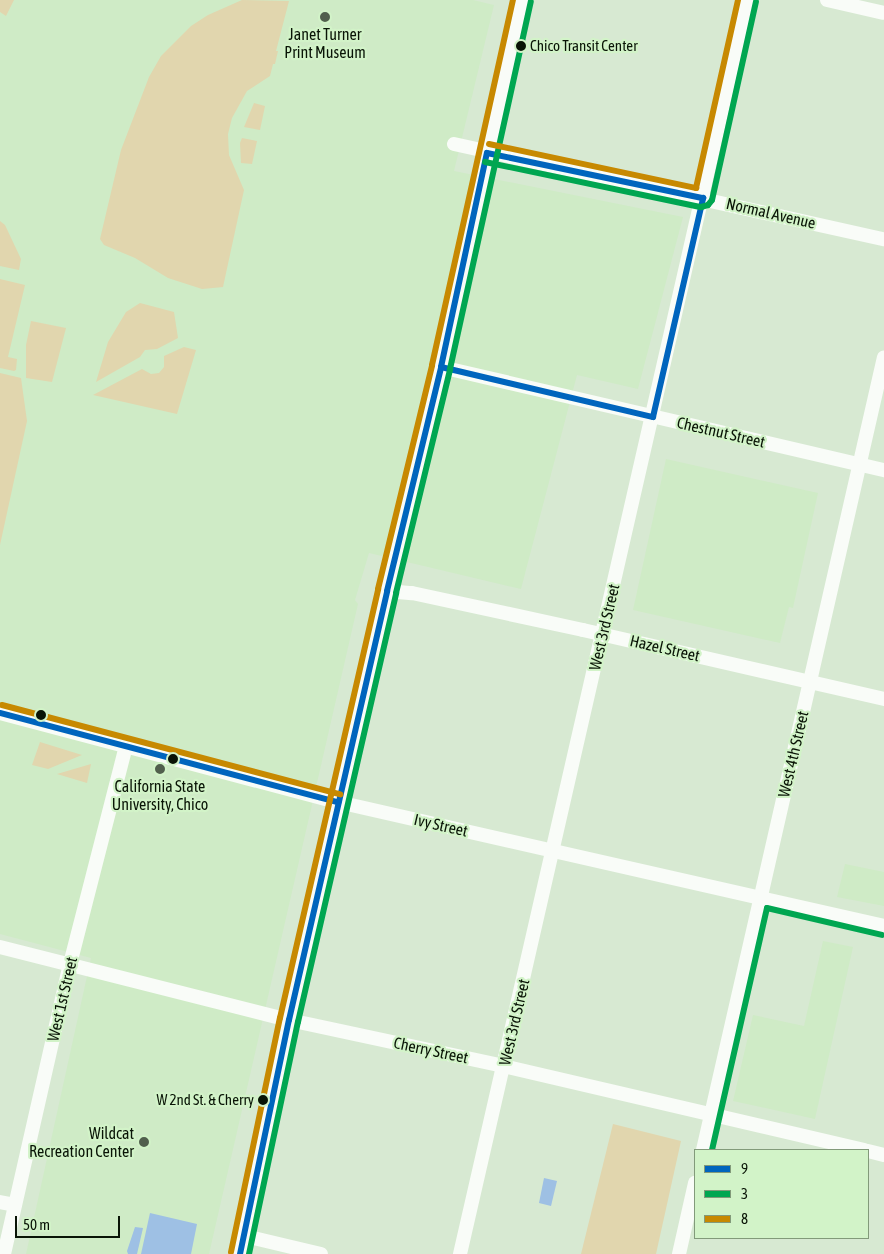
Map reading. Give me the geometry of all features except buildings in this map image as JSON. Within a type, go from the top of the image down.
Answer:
[{"type":"street","points":[[240,1254],[289,1020],[338,802],[440,367],[522,0]]},
{"type":"street","name":"West 3rd Street","points":[[460,1254],[747,0]]},
{"type":"street","points":[[827,0],[884,13]]},
{"type":"street","name":"Normal Avenue","points":[[454,144],[487,153],[884,238]]},
{"type":"street","name":"West 4th Street","points":[[703,1149],[884,357]]},
{"type":"street","name":"Chestnut Street","points":[[440,367],[884,470]]},
{"type":"street","name":"Hazel Street","points":[[387,591],[412,593],[603,634],[884,699]]},
{"type":"street","name":"Ivy Street","points":[[0,712],[338,802],[884,926]]},
{"type":"street","name":"West 1st Street","points":[[4,1254],[70,964],[126,746]]},
{"type":"street","name":"Cherry Street","points":[[0,947],[289,1020],[503,1066],[711,1116],[860,1149]]},
{"type":"street","points":[[869,1151],[884,1155]]},
{"type":"street","points":[[679,1254],[694,1187]]},
{"type":"street","points":[[0,1202],[15,1205]]},
{"type":"street","points":[[245,1236],[321,1254]]},
{"type":"shaded area","name":"California State University, Chico","points":[[0,0],[473,0],[494,5],[454,171],[683,217],[638,389],[577,375],[521,589],[369,553],[355,600],[358,604],[209,1254],[26,1254],[91,958],[0,934]]},
{"type":"shaded area","points":[[0,0],[14,0],[6,16],[0,12]]},
{"type":"shaded area","points":[[242,0],[289,1],[276,51],[278,51],[275,64],[273,64],[270,76],[247,91],[232,118],[228,134],[229,155],[244,190],[223,287],[202,289],[168,278],[135,258],[104,245],[100,239],[121,150],[149,77],[161,56],[191,26],[208,15]]},
{"type":"shaded area","points":[[254,103],[265,106],[260,130],[244,127]]},
{"type":"shaded area","points":[[242,138],[257,141],[252,164],[241,163],[240,143]]},
{"type":"shaded area","points":[[0,221],[5,225],[21,259],[19,270],[0,266]]},
{"type":"shaded area","points":[[0,279],[25,285],[8,357],[17,359],[16,370],[14,371],[0,368]]},
{"type":"shaded area","points":[[140,303],[174,312],[178,338],[157,349],[145,350],[140,357],[96,382],[108,342],[126,312]]},
{"type":"shaded area","points":[[31,321],[66,328],[52,382],[26,378],[26,345]]},
{"type":"shaded area","points":[[184,347],[196,350],[177,414],[93,395],[142,369],[151,374],[159,373],[164,367],[164,356]]},
{"type":"shaded area","points":[[0,373],[21,378],[27,421],[0,545]]},
{"type":"shaded area","points":[[666,459],[818,493],[793,608],[789,607],[780,643],[633,610]]},
{"type":"shaded area","points":[[40,742],[82,755],[48,769],[32,765]]},
{"type":"shaded area","points":[[91,764],[87,783],[57,774]]},
{"type":"shaded area","points":[[845,864],[884,872],[884,906],[837,897]]},
{"type":"shaded area","points":[[823,941],[853,947],[815,1119],[733,1101],[753,1015],[804,1026]]},
{"type":"shaded area","points":[[613,1124],[681,1141],[656,1254],[581,1254]]},
{"type":"water","points":[[544,1178],[557,1181],[551,1206],[539,1203]]},
{"type":"water","points":[[150,1213],[197,1224],[191,1254],[141,1254]]},
{"type":"water","points":[[135,1227],[143,1228],[137,1254],[128,1254],[127,1251]]},
{"type":"transit line","name":"8","points":[[231,1252],[280,1018],[378,589],[432,365],[513,0]]},
{"type":"transit line","name":"8","points":[[489,144],[696,188],[738,0]]},
{"type":"transit line","name":"3","points":[[249,1254],[298,1022],[396,593],[450,369],[531,2]]},
{"type":"transit line","name":"3","points":[[485,162],[701,207],[708,205],[712,200],[756,2]]},
{"type":"transit line","name":"9","points":[[487,153],[703,198]]},
{"type":"transit line","name":"9","points":[[240,1254],[289,1020],[387,591],[441,367],[487,153]]},
{"type":"transit line","name":"9","points":[[653,417],[703,198]]},
{"type":"transit line","name":"9","points":[[441,367],[653,417]]},
{"type":"transit line","name":"8","points":[[2,705],[340,794]]},
{"type":"transit line","name":"9","points":[[0,713],[338,802]]},
{"type":"transit line","name":"3","points":[[712,1149],[767,908],[882,935]]},
{"type":"place","name":"Janet Turner Print Museum","points":[[325,17]]},
{"type":"place","name":"Chico Transit Center","points":[[521,46]]},
{"type":"place","name":"California State University, Chico","points":[[160,769]]},
{"type":"place","name":"W 2nd St. & Cherry","points":[[263,1100]]},
{"type":"place","name":"Wildcat Recreation Center","points":[[144,1142]]}]
